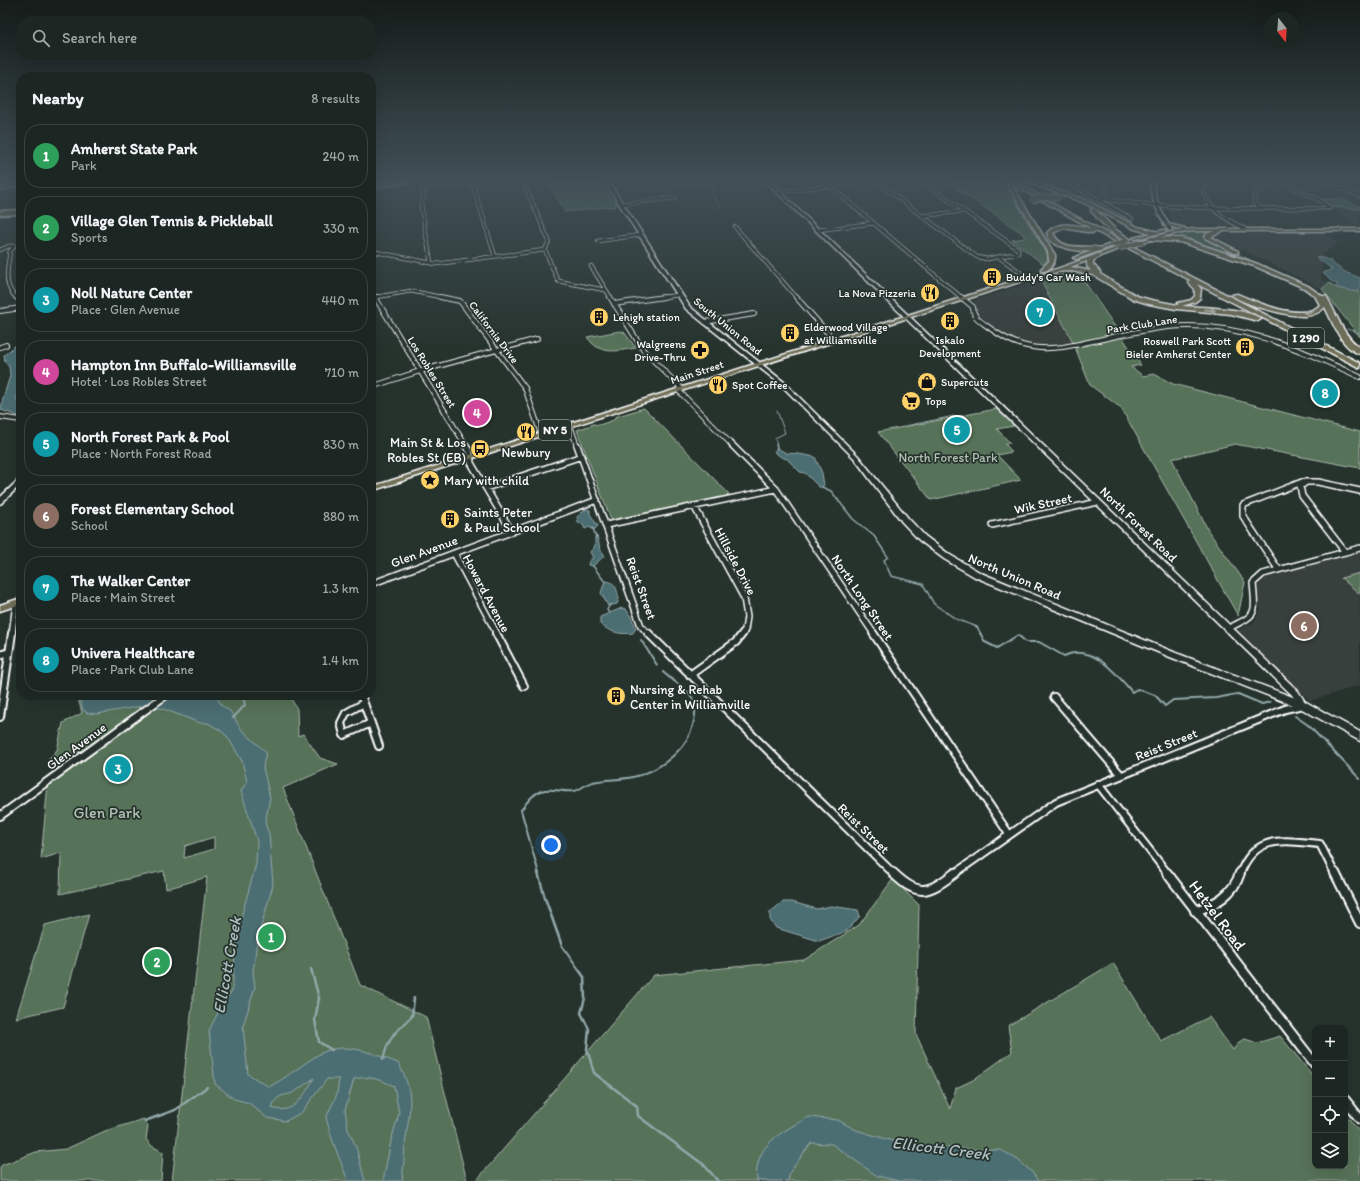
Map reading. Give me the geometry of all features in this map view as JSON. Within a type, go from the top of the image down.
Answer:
[{"type":"highway","points":[[1042,237],[1054,259],[1053,262],[1043,270]]},
{"type":"highway","points":[[1052,237],[1053,240],[1079,249],[1101,249]]},
{"type":"highway","points":[[1105,237],[1114,242]]},
{"type":"highway","name":"I 290","points":[[1106,237],[1356,361]]},
{"type":"highway","points":[[1126,237],[1132,240]]},
{"type":"highway","name":"I 290","points":[[1126,237],[1356,361],[1360,366]]},
{"type":"highway","points":[[1180,237],[1191,243]]},
{"type":"highway","points":[[1183,237],[1208,248],[1274,270]]},
{"type":"highway","points":[[1208,237],[1212,241],[1309,287],[1322,295],[1327,301],[1345,339],[1360,352]]},
{"type":"highway","points":[[1153,239],[1175,240],[1191,243],[1248,262],[1295,282],[1318,295],[1324,305],[1320,310],[1312,312],[1286,313],[1268,308],[1235,295]]},
{"type":"highway","points":[[1097,256],[1090,260],[1090,265],[1093,270],[1138,297],[1171,304],[1182,304],[1193,301],[1198,297],[1198,289],[1176,271]]},
{"type":"highway","points":[[1054,272],[1072,269],[1093,272],[1136,297],[1156,304],[1225,311],[1248,316],[1356,361]]},
{"type":"main road","name":"South Union Road","points":[[641,237],[678,295],[688,308],[758,364]]},
{"type":"main road","name":"Main Street","points":[[1029,277],[1035,273],[1101,249],[1114,242],[1132,240],[1141,237]]},
{"type":"main road","name":"Main Street","points":[[376,487],[1029,277],[1054,272],[1120,248],[1158,237]]},
{"type":"main road","name":"North Union Road","points":[[758,364],[790,391],[839,438],[913,529],[932,546],[958,564],[978,575],[1057,608],[1303,705]]},
{"type":"main road","points":[[0,608],[16,603]]},
{"type":"main road","name":"North Forest Road","points":[[1303,705],[1360,737]]},
{"type":"street","points":[[427,237],[432,263]]},
{"type":"street","points":[[489,237],[495,256]]},
{"type":"street","points":[[547,237],[549,241],[545,250],[558,281],[605,290]]},
{"type":"street","points":[[598,241],[625,237]]},
{"type":"street","points":[[744,237],[834,340]]},
{"type":"street","name":"North Forest Road","points":[[825,237],[1227,629],[1295,693],[1303,705]]},
{"type":"street","name":"Park Club Lane","points":[[891,237],[973,307],[973,313],[981,322],[1008,341],[1028,348],[1055,348],[1169,327],[1209,327],[1243,332],[1279,341],[1360,377]]},
{"type":"street","points":[[950,237],[976,257],[984,259],[1016,254],[1019,251],[1000,237]]},
{"type":"street","points":[[0,250],[15,246],[10,251],[6,285],[11,294],[16,298]]},
{"type":"street","points":[[0,250],[10,251]]},
{"type":"street","points":[[376,252],[436,264],[545,250]]},
{"type":"street","points":[[1001,257],[1029,277]]},
{"type":"street","name":"North Long Street","points":[[591,266],[644,351],[776,489],[1009,834]]},
{"type":"street","name":"California Drive","points":[[376,297],[411,291],[460,301],[525,388],[541,434]]},
{"type":"street","points":[[614,304],[678,295]]},
{"type":"street","name":"Los Robles Street","points":[[376,303],[470,452],[471,463],[512,532]]},
{"type":"street","points":[[0,310],[16,308]]},
{"type":"street","points":[[705,322],[754,314]]},
{"type":"street","points":[[376,385],[420,371],[537,339]]},
{"type":"street","points":[[0,347],[6,345]]},
{"type":"street","points":[[0,417],[16,419]]},
{"type":"street","name":"Reist Street","points":[[570,425],[598,500],[641,626],[900,880],[917,891],[925,891],[935,888],[1056,802],[1285,709],[1303,705]]},
{"type":"street","points":[[486,488],[582,456]]},
{"type":"street","points":[[1278,569],[1243,516],[1242,508],[1246,503],[1299,482],[1311,482],[1360,491]]},
{"type":"street","points":[[1302,496],[1300,486],[1311,482]]},
{"type":"street","points":[[0,501],[16,486]]},
{"type":"street","points":[[1283,488],[1291,489],[1302,496],[1345,552]]},
{"type":"street","points":[[606,525],[776,489]]},
{"type":"street","name":"Glen Avenue","points":[[376,582],[598,500]]},
{"type":"street","name":"Wik Street","points":[[992,525],[1098,502]]},
{"type":"street","name":"Hillside Drive","points":[[690,675],[736,642],[745,630],[747,617],[744,598],[694,506]]},
{"type":"street","points":[[1227,629],[1250,618],[1256,608],[1253,583],[1263,574],[1360,548]]},
{"type":"street","name":"Howard Avenue","points":[[454,553],[524,686]]},
{"type":"street","points":[[0,717],[9,652],[16,617]]},
{"type":"street","points":[[0,655],[9,652]]},
{"type":"street","points":[[1054,697],[1121,775]]},
{"type":"street","name":"Glen Avenue","points":[[0,816],[159,700]]},
{"type":"street","points":[[363,700],[379,746]]},
{"type":"street","points":[[364,703],[346,713],[341,723],[344,735],[371,723]]},
{"type":"street","name":"Hetzel Road","points":[[1098,784],[1313,1061]]},
{"type":"street","points":[[1195,911],[1214,903],[1228,894],[1237,882],[1245,861],[1259,848],[1277,842],[1289,841],[1320,844],[1360,923]]},
{"type":"street","points":[[1348,1104],[1360,1119]]},
{"type":"shaded area","points":[[1216,237],[1332,237],[1338,242],[1322,255],[1321,279],[1329,283],[1322,289]]},
{"type":"shaded area","points":[[1040,279],[1073,342],[1045,346],[1027,345],[1013,341],[977,314],[976,306],[973,301]]},
{"type":"shaded area","points":[[1360,552],[1360,685],[1310,701],[1235,631],[1252,624],[1257,617],[1260,610],[1258,587],[1261,579],[1271,575]]},
{"type":"green space","points":[[1037,237],[1049,257],[1043,264],[1012,240]]},
{"type":"green space","points":[[1186,237],[1208,237],[1208,239],[1250,260],[1206,246]]},
{"type":"green space","points":[[1078,272],[1141,365],[1131,367],[1143,376],[1154,374],[1173,384],[1360,432],[1360,468],[1235,444],[1172,459],[1209,532],[1245,582],[1238,616],[1121,408],[1090,385],[1073,342],[1040,279]]},
{"type":"green space","points":[[1329,283],[1337,288],[1360,292],[1360,337],[1322,289]]},
{"type":"green space","points":[[620,331],[624,332],[636,348],[615,351],[603,350],[592,343],[587,337]]},
{"type":"green space","points":[[644,408],[730,495],[611,520],[577,430],[594,424],[599,425],[614,420],[615,417]]},
{"type":"green space","name":"North Forest Park","points":[[996,409],[1014,426],[997,429],[1010,443],[1005,444],[1012,452],[997,455],[1021,480],[931,500],[878,432]]},
{"type":"green space","points":[[1360,573],[1360,594],[1341,578]]},
{"type":"green space","name":"Glen Park","points":[[78,700],[292,700],[297,709],[298,736],[303,734],[320,758],[338,764],[283,788],[360,985],[426,1017],[467,1181],[172,1181],[207,877],[166,889],[164,871],[60,894],[61,853],[41,859],[48,783],[57,775],[49,759],[57,750],[63,723],[82,713]],"holes":[[[214,837],[214,849],[184,858],[185,846]]]},
{"type":"green space","points":[[893,879],[919,905],[916,1034],[950,1109],[956,1088],[973,1080],[1012,1052],[1008,1026],[1113,963],[1161,1041],[1209,1017],[1233,1050],[1239,1042],[1245,1039],[1257,1043],[1280,1036],[1312,1074],[1312,1169],[1348,1169],[1348,1118],[1360,1132],[1360,1181],[476,1181],[654,975],[804,960],[859,925]]},
{"type":"green space","points":[[89,914],[63,1007],[16,1018],[45,925]]},
{"type":"green space","points":[[144,1119],[148,1126],[146,1139],[150,1145],[163,1152],[161,1181],[0,1181],[0,1167],[2,1165],[36,1152],[66,1149],[105,1131]]},
{"type":"water","points":[[1317,256],[1331,261],[1330,262],[1347,273],[1360,278],[1360,292],[1337,288],[1337,284],[1331,281],[1323,273],[1332,269],[1317,258]]},
{"type":"water","points":[[16,345],[16,415],[1,410],[10,376],[9,367],[5,362],[4,355]]},
{"type":"water","points":[[777,448],[786,453],[815,457],[822,473],[824,485],[819,487],[805,473],[800,472],[787,459],[774,452]]},
{"type":"water","points":[[587,509],[590,510],[590,514],[598,526],[594,530],[589,527],[585,529],[583,525],[578,522],[577,517]]},
{"type":"water","points":[[597,536],[600,549],[604,556],[593,566],[588,565],[589,561],[593,558],[590,552],[595,546],[595,537]]},
{"type":"water","points":[[605,581],[609,581],[614,584],[618,592],[619,599],[617,604],[608,606],[601,593]]},
{"type":"water","points":[[622,608],[626,609],[636,628],[633,633],[624,634],[615,632],[600,624],[600,617]]},
{"type":"water","points":[[80,700],[218,700],[221,705],[230,711],[241,729],[266,752],[263,767],[270,798],[265,823],[269,834],[273,885],[257,941],[253,972],[255,987],[243,1026],[248,1074],[269,1087],[326,1051],[347,1048],[357,1049],[378,1055],[398,1063],[407,1083],[410,1100],[402,1181],[383,1181],[391,1141],[399,1113],[394,1086],[370,1078],[354,1079],[345,1110],[348,1129],[356,1147],[365,1181],[348,1181],[333,1142],[326,1118],[337,1094],[339,1079],[327,1079],[302,1112],[286,1121],[267,1118],[249,1103],[234,1099],[215,1084],[209,1031],[221,1006],[232,991],[237,932],[256,864],[257,841],[241,791],[247,782],[242,761],[227,736],[208,723],[200,723],[161,708],[155,709],[142,706],[97,714],[87,713],[83,710]],"holes":[[[314,1078],[303,1097],[287,1109],[280,1110],[272,1108],[276,1099],[292,1093]]]},
{"type":"water","points":[[783,902],[792,902],[817,909],[831,906],[858,910],[860,916],[847,931],[819,941],[776,928],[770,920],[770,912]]},
{"type":"water","name":"Ellicott Creek","points":[[809,1117],[838,1120],[856,1130],[903,1144],[980,1150],[1001,1150],[1018,1160],[1032,1172],[1038,1181],[899,1181],[877,1176],[832,1144],[811,1143],[790,1172],[788,1181],[757,1181],[757,1168],[765,1148],[780,1134]]},
{"type":"waterway","points":[[1347,329],[1360,333]]},
{"type":"waterway","points":[[777,411],[785,433],[775,438],[777,446]]},
{"type":"waterway","points":[[905,426],[954,416]]},
{"type":"waterway","points":[[822,487],[831,491],[853,519],[874,536],[888,557],[884,560],[891,576],[923,584],[934,604],[956,619],[977,627],[981,634]]},
{"type":"waterway","points":[[593,528],[596,538]]},
{"type":"waterway","points":[[593,566],[605,582]]},
{"type":"waterway","points":[[609,613],[607,610],[610,604]]},
{"type":"waterway","points":[[980,633],[985,642],[997,648],[1018,635],[1026,642],[1039,642],[1064,656],[1074,653],[1084,653],[1094,657],[1111,669],[1132,692],[1137,689],[1155,695],[1165,706],[1173,700],[1216,698],[1238,694],[1262,704],[1270,702]]},
{"type":"waterway","points":[[641,640],[657,665]]},
{"type":"waterway","points":[[539,874],[521,810],[532,797],[545,790],[574,791],[593,782],[642,775],[667,761],[675,754],[687,739],[695,718],[695,704],[685,689],[663,672]]},
{"type":"waterway","points":[[233,718],[245,705],[244,700]]},
{"type":"waterway","points":[[1295,716],[1308,725],[1360,779]]},
{"type":"waterway","points":[[538,873],[562,946],[584,977],[585,998],[581,1013],[589,1029],[587,1049],[594,1073],[637,1106],[638,1116],[704,1165],[718,1181]]},
{"type":"waterway","points":[[311,969],[319,998],[315,1020],[319,1042],[332,1050]]},
{"type":"waterway","points":[[383,1059],[387,1046],[393,1035],[412,1016],[414,998]]},
{"type":"waterway","points":[[145,1121],[175,1110],[207,1087]]},
{"type":"place","name":"Buddy's Car Wash","points":[[992,277]]},
{"type":"place","name":"La Nova Pizzeria","points":[[930,293]]},
{"type":"place","name":"The Walker Center","points":[[1040,312]]},
{"type":"place","name":"Lehigh station","points":[[599,317]]},
{"type":"place","name":"Iskalo Development","points":[[950,321]]},
{"type":"place","name":"Elderwood Village at Williamsville","points":[[790,333]]},
{"type":"place","name":"Roswell Park Scott Bieler Amherst Center","points":[[1245,347]]},
{"type":"place","name":"Walgreens Drive-Thru","points":[[700,350]]},
{"type":"place","name":"Supercuts","points":[[927,382]]},
{"type":"place","name":"Spot Coffee","points":[[718,385]]},
{"type":"place","name":"Univera Healthcare","points":[[1325,393]]},
{"type":"place","name":"Tops","points":[[911,401]]},
{"type":"place","name":"Hampton Inn Buffalo-Williamsville","points":[[477,413]]},
{"type":"place","name":"North Forest Park & Pool","points":[[957,430]]},
{"type":"place","name":"Newbury","points":[[526,432]]},
{"type":"place","name":"Main St & Los Robles St (EB)","points":[[480,449]]},
{"type":"place","name":"Mary with child","points":[[430,480]]},
{"type":"place","name":"Saints Peter & Paul School","points":[[450,519]]},
{"type":"place","name":"Forest Elementary School","points":[[1304,626]]},
{"type":"place","name":"Nursing & Rehab Center in Williamville","points":[[616,696]]},
{"type":"place","name":"Noll Nature Center","points":[[118,769]]},
{"type":"place","name":"Amherst State Park","points":[[271,937]]},
{"type":"place","name":"Village Glen Tennis & Pickleball","points":[[157,962]]}]
